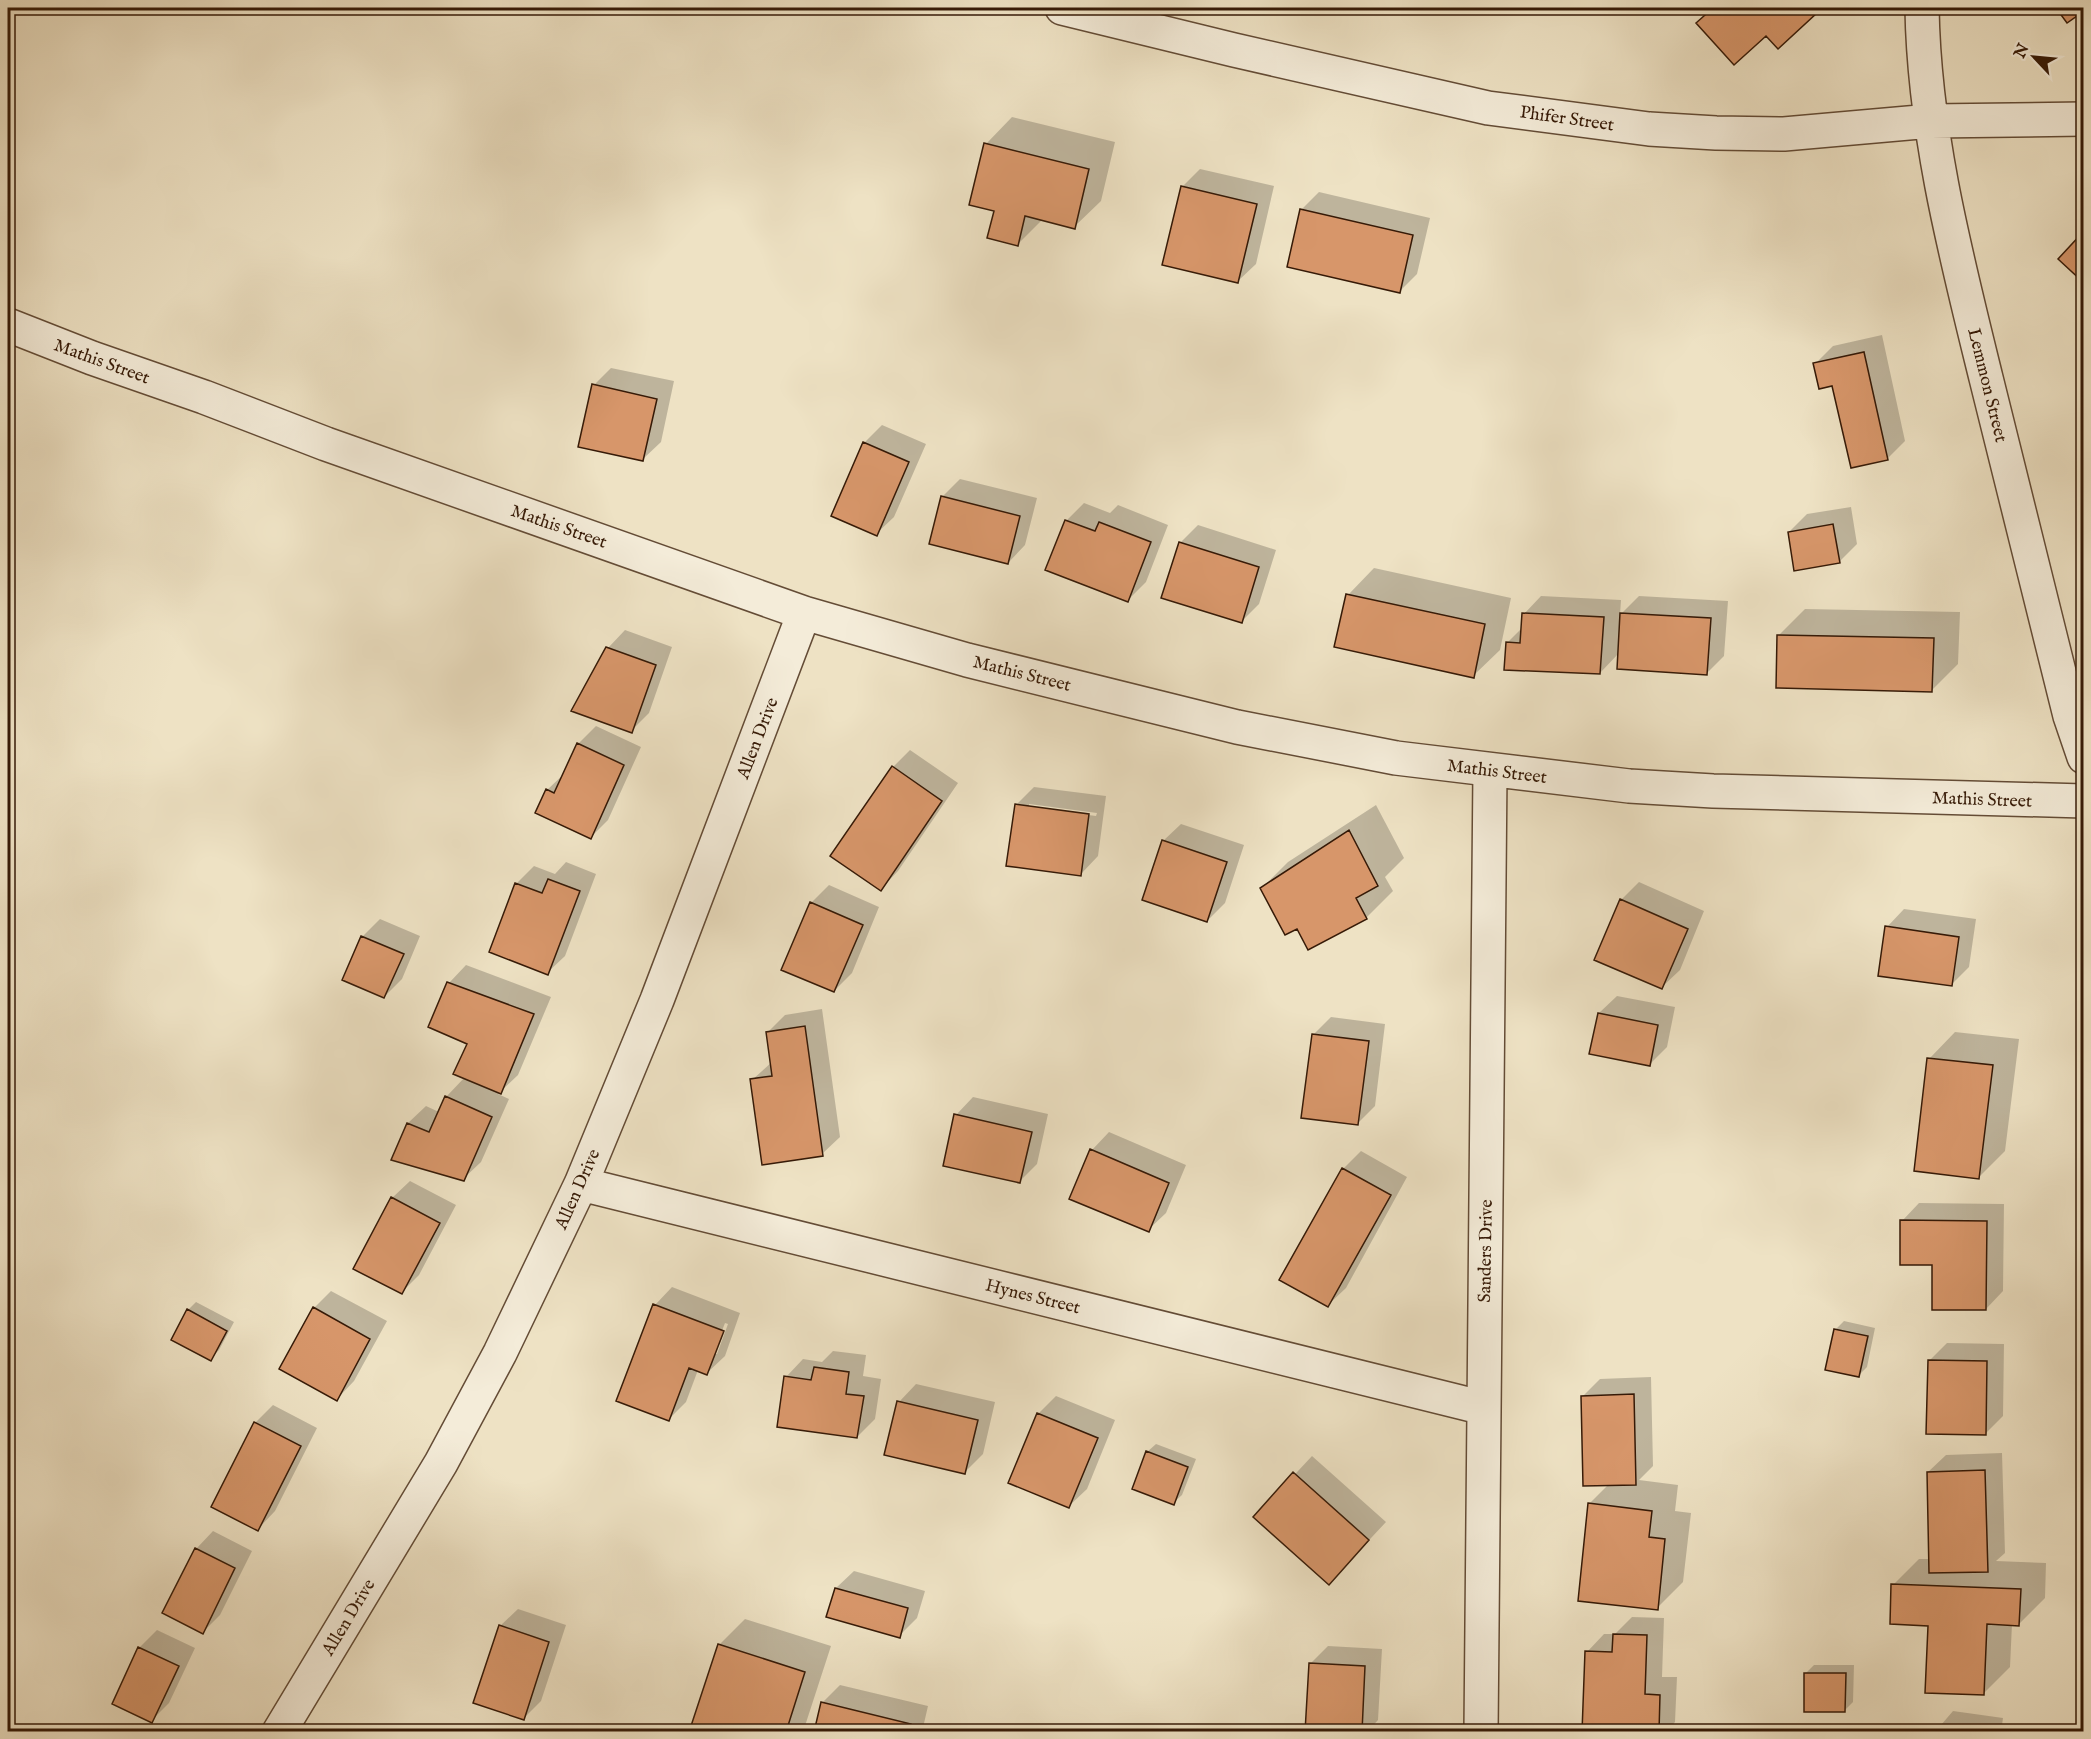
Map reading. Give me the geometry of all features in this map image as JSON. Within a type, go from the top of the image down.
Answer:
[{"type":"street","name":"Phifer Street","points":[[1062,8],[1488,108],[1649,129],[1784,134],[1931,122],[2084,119]]},
{"type":"street","name":"Lemmon Street","points":[[1922,8],[1923,58],[1931,122],[1957,262],[2070,717],[2084,757]]},
{"type":"street","name":"Mathis Street","points":[[8,325],[326,444],[804,613],[967,660],[1237,727],[1396,758],[1629,786],[2084,801]]},
{"type":"street","name":"Allen Drive","points":[[279,1731],[441,1463],[500,1353],[581,1184],[657,999],[804,613]]},
{"type":"street","name":"Sanders Drive","points":[[1481,1731],[1490,771]]},
{"type":"street","name":"Hynes Street","points":[[581,1184],[1484,1408]]},
{"type":"building","points":[[1713,8],[1813,8],[1818,12],[1778,49],[1766,36],[1734,65],[1696,23]]},
{"type":"building","points":[[2056,8],[2084,8],[2084,11],[2067,23]]},
{"type":"building","points":[[984,143],[1089,169],[1075,229],[1025,216],[1018,246],[987,238],[994,211],[969,205]]},
{"type":"building","points":[[1181,186],[1257,204],[1238,283],[1162,265]]},
{"type":"building","points":[[1300,209],[1413,235],[1400,293],[1287,267]]},
{"type":"building","points":[[2084,231],[2084,283],[2058,259]]},
{"type":"building","points":[[1864,352],[1888,460],[1851,468],[1832,386],[1819,389],[1813,363]]},
{"type":"building","points":[[592,384],[657,399],[643,461],[578,447]]},
{"type":"building","points":[[863,442],[909,462],[877,536],[831,516]]},
{"type":"building","points":[[941,496],[1020,516],[1008,564],[929,544]]},
{"type":"building","points":[[1065,520],[1095,531],[1099,522],[1151,542],[1128,602],[1045,570]]},
{"type":"building","points":[[1833,524],[1840,563],[1794,571],[1788,532]]},
{"type":"building","points":[[1179,542],[1259,567],[1242,623],[1161,598]]},
{"type":"building","points":[[1346,594],[1485,624],[1474,678],[1334,647]]},
{"type":"building","points":[[1522,613],[1604,617],[1600,674],[1504,670],[1506,642],[1520,643]]},
{"type":"building","points":[[1620,613],[1711,618],[1707,675],[1617,669]]},
{"type":"building","points":[[1777,635],[1934,638],[1932,692],[1776,688]]},
{"type":"building","points":[[606,647],[656,665],[632,733],[571,711]]},
{"type":"building","points":[[577,743],[624,765],[591,839],[535,813],[546,789],[554,793]]},
{"type":"building","points":[[892,766],[942,801],[881,891],[830,856]]},
{"type":"building","points":[[1015,804],[1089,814],[1081,876],[1006,866]]},
{"type":"building","points":[[1349,830],[1378,886],[1356,898],[1367,919],[1308,950],[1297,929],[1285,935],[1260,888]]},
{"type":"building","points":[[1162,840],[1227,862],[1207,922],[1142,900]]},
{"type":"building","points":[[548,879],[580,891],[548,975],[489,952],[515,883],[542,893]]},
{"type":"building","points":[[1620,899],[1688,929],[1662,989],[1594,960]]},
{"type":"building","points":[[810,902],[863,925],[834,992],[781,970]]},
{"type":"building","points":[[1885,926],[1959,937],[1952,986],[1878,976]]},
{"type":"building","points":[[361,936],[404,954],[384,998],[342,980]]},
{"type":"building","points":[[447,982],[534,1014],[501,1094],[453,1074],[467,1044],[428,1027]]},
{"type":"building","points":[[1598,1013],[1658,1025],[1650,1066],[1589,1054]]},
{"type":"building","points":[[805,1026],[823,1156],[762,1165],[750,1079],[772,1076],[766,1032]]},
{"type":"building","points":[[1312,1034],[1369,1041],[1358,1125],[1301,1118]]},
{"type":"building","points":[[1927,1058],[1993,1065],[1979,1179],[1914,1171]]},
{"type":"building","points":[[445,1096],[492,1117],[464,1181],[391,1160],[407,1123],[429,1132]]},
{"type":"building","points":[[954,1114],[1032,1132],[1020,1183],[943,1166]]},
{"type":"building","points":[[1090,1149],[1169,1183],[1149,1232],[1069,1199]]},
{"type":"building","points":[[1342,1168],[1391,1195],[1328,1307],[1279,1280]]},
{"type":"building","points":[[391,1197],[440,1223],[402,1294],[353,1269]]},
{"type":"building","points":[[1900,1220],[1987,1221],[1986,1310],[1932,1310],[1932,1265],[1900,1265]]},
{"type":"building","points":[[653,1304],[724,1331],[707,1375],[689,1368],[669,1421],[616,1401]]},
{"type":"building","points":[[313,1307],[370,1339],[337,1401],[279,1369]]},
{"type":"building","points":[[187,1309],[227,1331],[211,1361],[171,1340]]},
{"type":"building","points":[[1834,1329],[1868,1336],[1859,1377],[1825,1370]]},
{"type":"building","points":[[1928,1360],[1987,1361],[1986,1435],[1926,1434]]},
{"type":"building","points":[[814,1367],[849,1372],[846,1394],[864,1396],[857,1438],[777,1427],[784,1376],[811,1380]]},
{"type":"building","points":[[1634,1394],[1636,1485],[1583,1486],[1581,1396]]},
{"type":"building","points":[[897,1401],[978,1420],[965,1474],[884,1455]]},
{"type":"building","points":[[1037,1413],[1098,1438],[1069,1508],[1008,1483]]},
{"type":"building","points":[[254,1422],[301,1446],[258,1531],[211,1507]]},
{"type":"building","points":[[1146,1451],[1188,1467],[1174,1505],[1132,1489]]},
{"type":"building","points":[[1985,1470],[1988,1572],[1929,1573],[1927,1472]]},
{"type":"building","points":[[1293,1472],[1369,1540],[1329,1585],[1253,1517]]},
{"type":"building","points":[[1588,1503],[1652,1511],[1649,1537],[1665,1539],[1658,1610],[1578,1601]]},
{"type":"building","points":[[195,1548],[235,1568],[203,1634],[162,1613]]},
{"type":"building","points":[[1891,1584],[2021,1589],[2019,1626],[1987,1624],[1984,1695],[1925,1693],[1928,1626],[1890,1624]]},
{"type":"building","points":[[835,1588],[908,1608],[900,1638],[826,1617]]},
{"type":"building","points":[[499,1625],[549,1642],[524,1720],[473,1703]]},
{"type":"building","points":[[1613,1634],[1647,1635],[1645,1694],[1660,1695],[1659,1732],[1582,1732],[1585,1651],[1612,1652]]},
{"type":"building","points":[[718,1644],[805,1672],[786,1732],[689,1732]]},
{"type":"building","points":[[138,1647],[179,1666],[152,1723],[112,1704]]},
{"type":"building","points":[[1309,1663],[1365,1666],[1362,1732],[1305,1732]]},
{"type":"building","points":[[1804,1673],[1846,1673],[1845,1712],[1804,1712]]},
{"type":"building","points":[[821,1702],[911,1724],[909,1732],[814,1732]]}]
